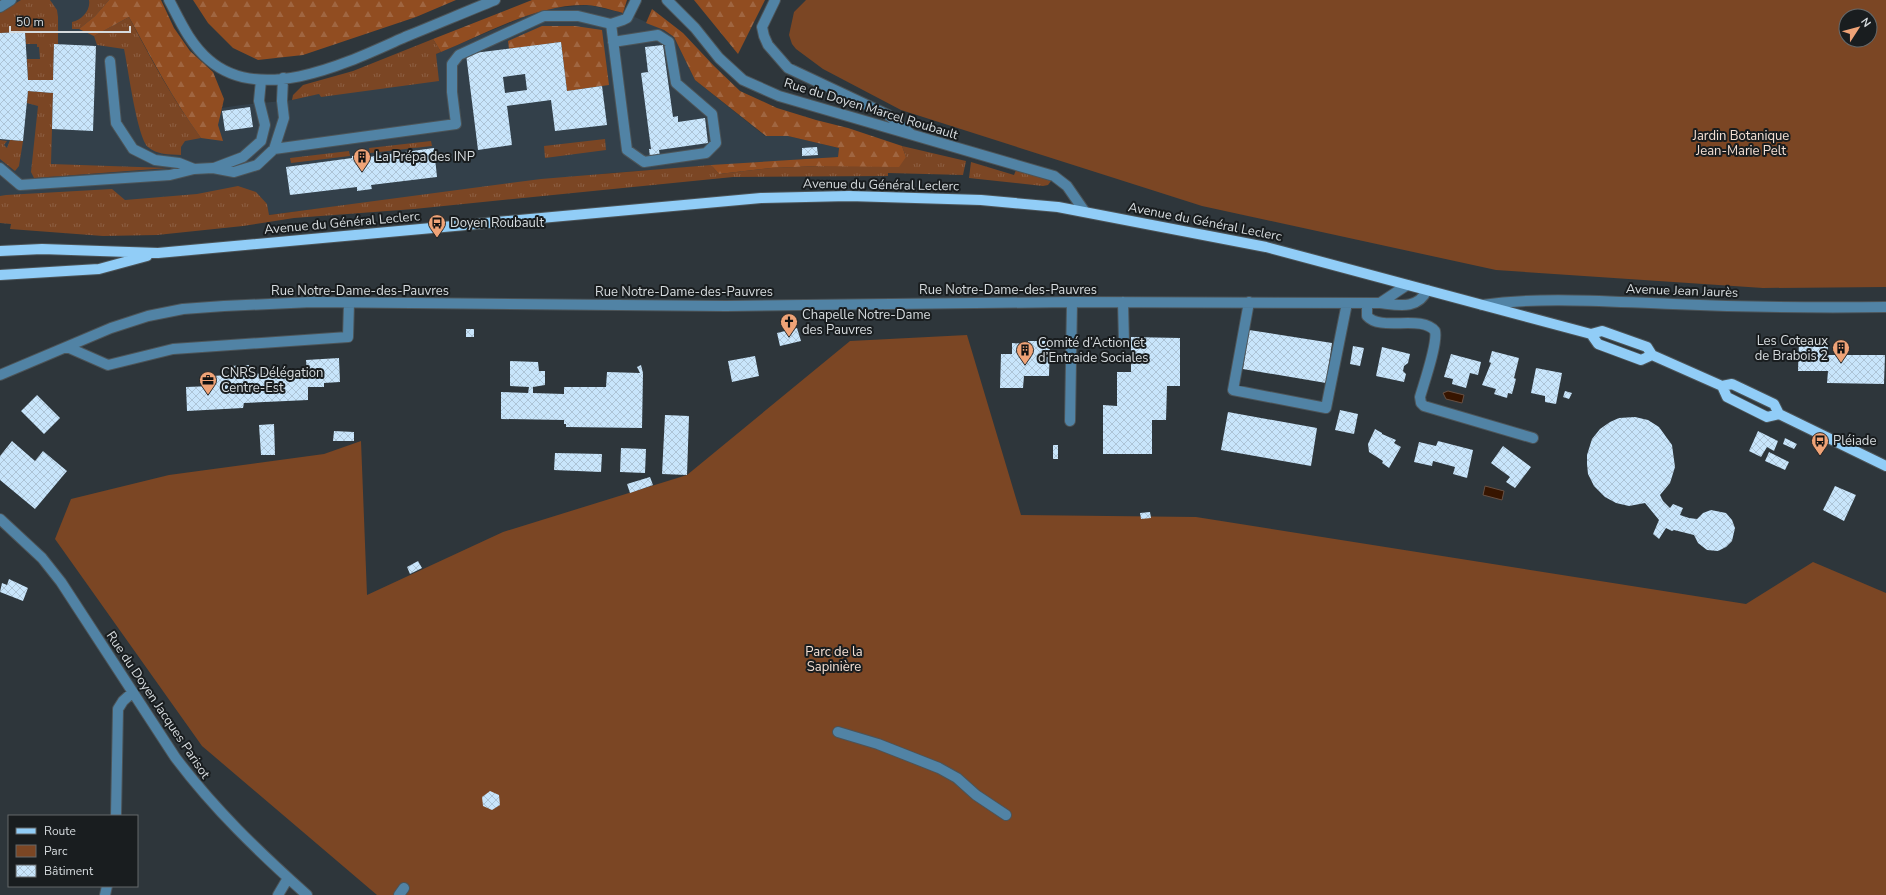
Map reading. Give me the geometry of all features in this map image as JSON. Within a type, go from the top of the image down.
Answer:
[{"type":"main road","name":"Avenue du Général Leclerc","points":[[0,251],[42,249],[158,253],[761,198],[895,196],[1058,207],[1167,226],[1266,247],[1478,305],[1591,334],[1602,331],[1647,347],[1652,355],[1722,386],[1732,384],[1774,404],[1780,414],[1886,466]]},
{"type":"main road","name":"Avenue du Général Leclerc","points":[[0,275],[99,269],[158,253]]},
{"type":"main road","name":"Avenue du Général Leclerc","points":[[1591,334],[1598,344],[1641,360],[1652,355]]},
{"type":"main road","name":"Avenue du Général Leclerc","points":[[1722,386],[1726,397],[1767,417],[1780,414]]},
{"type":"street","points":[[0,7],[11,0]]},
{"type":"street","points":[[169,0],[194,45],[210,61],[237,76],[261,80],[313,74],[352,60],[495,0]]},
{"type":"street","points":[[274,149],[456,124],[452,92],[452,64],[459,55],[544,16],[578,16],[611,24],[626,18],[636,0]]},
{"type":"street","name":"Rue du Doyen Marcel Roubault","points":[[666,0],[695,28],[719,58],[743,80],[779,96],[1054,176],[1067,186],[1085,212]]},
{"type":"street","points":[[775,0],[762,27],[768,45],[788,68],[888,115],[914,136]]},
{"type":"street","points":[[611,24],[613,42],[627,150],[644,162],[706,153],[716,143],[712,114],[676,83],[669,42],[658,36],[613,42]]},
{"type":"street","points":[[110,61],[116,123],[134,149],[155,160],[179,163],[194,169]]},
{"type":"street","points":[[0,168],[20,185],[170,175],[194,169],[213,168],[234,172],[257,165],[274,149],[284,118],[282,101],[283,78]]},
{"type":"street","points":[[213,168],[243,157],[261,141],[265,125],[259,101],[261,80]]},
{"type":"street","points":[[1380,303],[1407,285]]},
{"type":"street","name":"Rue Notre-Dame-des-Pauvres","points":[[0,375],[111,328],[148,316],[183,309],[312,302],[726,306],[1072,302],[1380,303],[1398,305],[1417,302],[1424,298],[1427,290]]},
{"type":"street","name":"Avenue Jean Jaurès","points":[[1478,305],[1520,300],[1550,300],[1833,308],[1886,307]]},
{"type":"street","points":[[1070,421],[1072,302]]},
{"type":"street","points":[[1123,302],[1124,343]]},
{"type":"street","points":[[1249,302],[1233,390],[1326,408],[1347,303]]},
{"type":"street","points":[[67,347],[108,365],[173,349],[348,337],[349,303]]},
{"type":"street","points":[[1367,303],[1368,316],[1375,321],[1425,324],[1435,331],[1435,344],[1420,397],[1421,403],[1424,406],[1533,438]]},
{"type":"street","name":"Rue du Doyen Jacques Parisot","points":[[0,518],[42,558],[61,582],[176,757],[196,784],[249,842],[308,895]]},
{"type":"street","points":[[116,815],[118,709],[123,701],[133,692]]},
{"type":"street","points":[[838,732],[878,744],[939,768],[956,778],[976,795],[1006,815]]},
{"type":"street","points":[[278,895],[288,878]]},
{"type":"shaded area","points":[[0,0],[111,0],[183,114],[241,105],[292,100],[352,86],[405,67],[531,14],[553,8],[589,5],[628,14],[664,30],[674,37],[695,80],[765,136],[788,136],[839,148],[838,157],[610,173],[268,215],[46,227],[0,223]]},
{"type":"shaded area","points":[[1448,391],[1464,395],[1462,403],[1446,399],[1443,393]]},
{"type":"shaded area","points":[[1485,486],[1504,491],[1502,500],[1483,495]]},
{"type":"green space","points":[[21,0],[50,0],[57,10],[58,44],[54,44],[53,80],[28,80],[27,59],[40,59],[39,47],[37,47],[37,44],[26,44],[25,32],[0,33],[0,13]]},
{"type":"green space","points":[[89,0],[109,0],[95,16],[79,29],[72,29],[72,22],[82,17],[87,11],[89,7]]},
{"type":"green space","points":[[109,0],[161,0],[174,28],[190,51],[213,72],[224,99],[218,125],[223,141],[201,138],[172,94],[129,17],[94,36],[79,29],[95,16]]},
{"type":"green space","points":[[193,0],[456,0],[416,17],[303,55],[258,60],[233,48],[208,23]]},
{"type":"green space","points":[[532,0],[627,0],[623,13],[587,5],[549,9],[531,14],[441,52],[433,39]]},
{"type":"green space","points":[[694,0],[765,0],[738,54]]},
{"type":"green space","name":"Jardin Botanique Jean-Marie Pelt","points":[[806,0],[1886,0],[1886,287],[1763,288],[1496,270],[1202,206],[901,110],[823,69],[796,49],[792,44],[789,35],[794,12]]},
{"type":"green space","points":[[652,9],[683,33],[740,91],[777,108],[848,128],[902,146],[906,157],[899,167],[819,166],[771,168],[719,174],[711,165],[838,157],[839,148],[788,136],[766,136],[695,80],[674,37],[664,30],[646,23]]},
{"type":"green space","points":[[129,17],[154,64],[201,138],[185,141],[181,147],[181,155],[159,153],[148,147],[140,130],[133,101],[124,49],[97,45],[94,36]]},
{"type":"green space","points":[[542,26],[575,26],[602,30],[609,85],[567,91],[561,42],[509,49],[508,41]]},
{"type":"green space","points":[[433,39],[441,52],[436,54],[439,81],[321,97],[319,94],[292,100],[293,95],[303,85],[353,71]]},
{"type":"green space","points":[[28,91],[53,93],[51,164],[168,168],[34,178],[31,172],[38,106],[27,103]]},
{"type":"green space","points":[[605,139],[606,150],[545,158],[544,146]]},
{"type":"green space","points":[[0,140],[7,141],[4,145],[7,148],[10,140],[23,141],[19,166],[15,171],[0,159]]},
{"type":"green space","points":[[431,141],[432,146],[370,153],[369,148]]},
{"type":"green space","points":[[902,146],[966,161],[963,175],[888,173],[888,176],[733,177],[414,209],[294,218],[243,226],[157,235],[103,236],[10,229],[11,224],[0,223],[0,196],[6,195],[112,189],[125,200],[197,194],[238,186],[256,192],[267,204],[269,215],[541,179],[711,165],[719,174],[771,168],[819,166],[906,157]]},
{"type":"green space","points":[[349,151],[350,156],[291,163],[290,158]]},
{"type":"green space","points":[[971,162],[1014,175],[1016,170],[1051,181],[1048,185],[1043,186],[969,178]]},
{"type":"green space","name":"Parc de la Sapinière","points":[[967,335],[1021,515],[1196,517],[1746,604],[1813,562],[1886,593],[1886,895],[377,895],[202,746],[55,539],[71,499],[169,475],[324,454],[361,441],[367,595],[503,532],[687,475],[850,341]]},
{"type":"building","points":[[25,32],[28,80],[53,80],[54,44],[96,46],[93,131],[52,129],[53,93],[28,91],[23,141],[0,139],[0,33]]},
{"type":"building","points":[[561,42],[567,91],[602,86],[607,125],[555,131],[551,100],[507,106],[512,145],[478,150],[466,54]],"holes":[[[525,74],[527,90],[505,93],[503,77]]]},
{"type":"building","points":[[663,45],[673,117],[678,116],[678,122],[705,118],[708,143],[659,150],[660,156],[650,157],[649,149],[651,149],[641,73],[648,72],[645,47]]},
{"type":"building","points":[[250,107],[253,127],[225,131],[222,111]]},
{"type":"building","points":[[817,147],[818,155],[802,156],[802,148]]},
{"type":"building","name":"La Prépa des INP","points":[[434,148],[437,177],[371,185],[372,189],[357,191],[357,187],[290,195],[286,167],[352,158],[352,156],[368,154],[368,157]]},
{"type":"building","name":"Chapelle Notre-Dame des Pauvres","points":[[797,328],[801,341],[780,346],[777,333]]},
{"type":"building","points":[[466,329],[474,329],[474,337],[466,337]]},
{"type":"building","points":[[1249,330],[1332,343],[1326,383],[1243,369]]},
{"type":"building","points":[[1131,337],[1180,338],[1180,386],[1167,386],[1166,420],[1152,420],[1152,454],[1103,454],[1103,405],[1117,406],[1117,372],[1131,372]]},
{"type":"building","name":"Les Coteaux de Brabois 2","points":[[1799,340],[1828,340],[1828,355],[1885,355],[1884,384],[1827,383],[1828,371],[1798,371]]},
{"type":"building","name":"Comité d’Action et d’Entraide Sociales","points":[[1028,341],[1050,341],[1049,376],[1024,376],[1023,388],[1000,388],[1001,354],[1012,354],[1012,343],[1028,344]]},
{"type":"building","points":[[1353,346],[1364,348],[1360,366],[1350,364]]},
{"type":"building","points":[[1382,347],[1410,354],[1408,363],[1404,366],[1403,371],[1406,374],[1404,382],[1376,376]]},
{"type":"building","points":[[1492,351],[1519,358],[1512,394],[1508,393],[1507,398],[1494,394],[1496,389],[1482,385],[1491,363],[1489,362]]},
{"type":"building","points":[[1451,354],[1481,362],[1478,375],[1470,373],[1466,388],[1452,384],[1453,379],[1444,377]]},
{"type":"building","points":[[755,356],[759,376],[732,382],[728,361]]},
{"type":"building","points":[[339,358],[340,382],[324,383],[324,387],[308,387],[308,400],[244,403],[243,408],[187,411],[186,387],[212,386],[212,376],[229,375],[229,366],[249,365],[250,374],[307,372],[306,360]]},
{"type":"building","points":[[510,361],[538,362],[539,371],[545,371],[545,385],[533,387],[533,393],[564,394],[564,387],[606,387],[607,372],[640,373],[637,367],[641,365],[643,373],[642,428],[566,427],[564,420],[501,419],[501,392],[528,393],[529,387],[510,386]]},
{"type":"building","points":[[1536,368],[1562,373],[1556,404],[1545,402],[1545,396],[1531,393]]},
{"type":"building","points":[[1565,391],[1572,393],[1569,399],[1563,397]]},
{"type":"building","points":[[37,395],[60,418],[44,434],[21,411]]},
{"type":"building","points":[[1340,410],[1358,414],[1354,434],[1335,430]]},
{"type":"building","points":[[1228,412],[1317,428],[1311,466],[1221,450]]},
{"type":"building","points":[[665,415],[689,416],[687,475],[662,474]]},
{"type":"building","points":[[1635,417],[1648,420],[1659,427],[1672,445],[1675,467],[1670,483],[1660,495],[1663,501],[1670,508],[1673,504],[1683,508],[1680,515],[1689,518],[1697,519],[1703,513],[1711,510],[1726,513],[1732,520],[1735,528],[1732,541],[1726,547],[1718,551],[1707,550],[1698,543],[1694,535],[1674,530],[1672,531],[1666,528],[1659,539],[1653,534],[1659,520],[1645,503],[1629,506],[1616,503],[1605,497],[1594,486],[1588,474],[1587,464],[1587,455],[1592,439],[1600,429],[1610,422],[1619,418]]},
{"type":"building","points":[[274,424],[275,455],[261,455],[259,425]]},
{"type":"building","points":[[1375,429],[1396,440],[1394,443],[1401,447],[1389,468],[1382,463],[1383,461],[1369,452],[1368,444]]},
{"type":"building","points":[[334,431],[354,432],[354,441],[333,441]]},
{"type":"building","points":[[1758,431],[1778,441],[1774,451],[1767,447],[1761,457],[1749,451]]},
{"type":"building","points":[[1785,438],[1797,444],[1794,449],[1783,444]]},
{"type":"building","points":[[12,441],[35,461],[43,451],[67,471],[35,509],[0,480],[0,456]]},
{"type":"building","points":[[1438,441],[1473,450],[1467,478],[1453,474],[1455,467],[1433,461],[1432,466],[1414,462],[1419,442],[1436,446]]},
{"type":"building","points":[[1053,445],[1058,445],[1058,459],[1053,459]]},
{"type":"building","points":[[1503,446],[1531,467],[1515,488],[1506,482],[1510,477],[1491,463]]},
{"type":"building","points":[[621,448],[646,449],[645,473],[620,472]]},
{"type":"building","points":[[1769,452],[1789,462],[1785,470],[1765,461]]},
{"type":"building","points":[[555,453],[602,454],[601,472],[554,470]]},
{"type":"building","points":[[650,477],[653,485],[630,493],[627,484]]},
{"type":"building","points":[[1835,486],[1856,495],[1844,521],[1823,510]]},
{"type":"building","points":[[1150,512],[1151,518],[1141,519],[1140,513]]},
{"type":"building","points":[[418,561],[422,568],[410,574],[407,567]]},
{"type":"building","points":[[9,579],[28,588],[23,601],[0,592],[2,583],[7,585]]},
{"type":"building","points":[[490,791],[499,795],[500,805],[492,810],[483,806],[482,797]]},
{"type":"place","name":"La Prépa des INP","points":[[362,172]]},
{"type":"place","name":"Doyen Roubault","points":[[437,238]]},
{"type":"place","name":"Chapelle Notre-Dame des Pauvres","points":[[789,337]]},
{"type":"place","name":"Les Coteaux de Brabois 2","points":[[1841,363]]},
{"type":"place","name":"Comité d’Action et d’Entraide Sociales","points":[[1025,365]]},
{"type":"place","name":"CNRS Délégation Centre-Est","points":[[208,395]]},
{"type":"place","name":"Pléiade","points":[[1820,456]]}]
